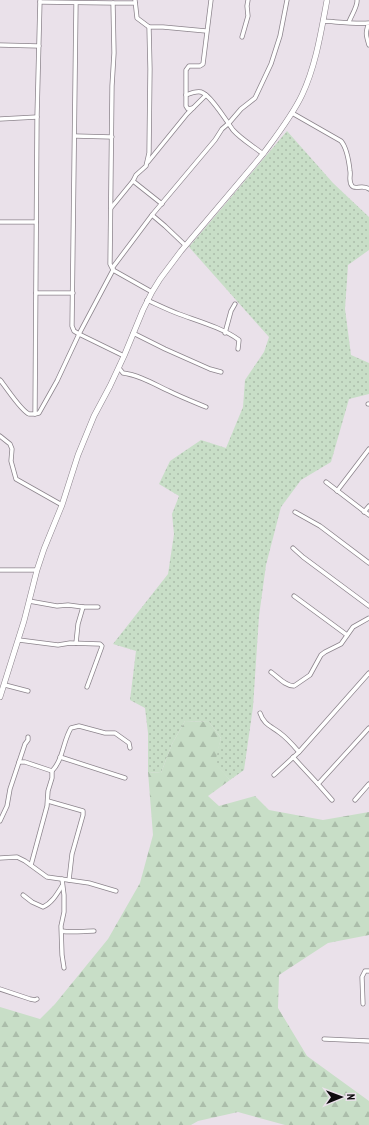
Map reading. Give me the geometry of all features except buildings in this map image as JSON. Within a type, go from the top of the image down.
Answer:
[{"type":"street","points":[[193,108],[188,109],[186,106],[186,70],[189,66],[200,66],[203,64],[211,0]]},
{"type":"street","points":[[242,37],[248,16],[248,0]]},
{"type":"street","points":[[0,380],[21,407],[29,414],[39,413],[57,381],[79,334],[113,270],[113,267],[123,252],[215,140],[222,129],[229,123],[240,108],[254,98],[271,64],[280,36],[287,0]]},
{"type":"street","points":[[0,697],[19,640],[37,570],[62,505],[83,442],[94,416],[124,356],[148,300],[160,279],[185,245],[263,154],[292,113],[302,96],[308,79],[321,35],[327,0]]},
{"type":"street","points":[[349,22],[354,9],[358,4],[358,0]]},
{"type":"street","points":[[35,414],[37,117],[40,1],[113,3],[135,1],[137,18],[149,27],[206,31]]},
{"type":"street","points":[[76,3],[72,326],[74,331],[79,334],[124,356]]},
{"type":"street","points":[[113,3],[114,53],[112,86],[110,264],[113,270],[152,292]]},
{"type":"street","points":[[323,21],[349,22],[356,24],[369,23],[366,30],[369,45]]},
{"type":"street","points":[[146,165],[149,153],[149,27]]},
{"type":"street","points":[[0,45],[39,46]]},
{"type":"street","points":[[186,95],[193,92],[201,92],[206,95],[223,114],[233,130],[263,154]]},
{"type":"street","points":[[111,209],[136,175],[193,108],[206,95]]},
{"type":"street","points":[[292,113],[341,141],[346,151],[351,186],[364,186],[369,189]]},
{"type":"street","points":[[0,119],[37,117]]},
{"type":"street","points":[[74,136],[112,137]]},
{"type":"street","points":[[149,153],[153,156]]},
{"type":"street","points":[[133,181],[162,204]]},
{"type":"street","points":[[152,215],[166,226],[185,245]]},
{"type":"street","points":[[0,222],[36,222]]},
{"type":"street","points":[[36,293],[72,293]]},
{"type":"street","points":[[148,300],[179,314],[210,325],[235,337],[239,340],[238,349]]},
{"type":"street","points":[[225,333],[231,311],[235,304]]},
{"type":"street","points":[[133,333],[210,369],[221,372]]},
{"type":"street","points":[[118,368],[123,373],[129,373],[178,396],[206,406]]},
{"type":"street","points":[[0,436],[10,444],[16,479],[62,505]]},
{"type":"street","points":[[337,491],[369,449]]},
{"type":"street","points":[[326,482],[369,515]]},
{"type":"street","points":[[364,512],[369,506]]},
{"type":"street","points":[[295,512],[320,526],[369,563]]},
{"type":"street","points":[[293,548],[303,558],[369,606]]},
{"type":"street","points":[[0,570],[37,570]]},
{"type":"street","points":[[294,596],[347,635]]},
{"type":"street","points":[[29,601],[57,606],[68,605],[98,607]]},
{"type":"street","points":[[76,643],[78,624],[83,607]]},
{"type":"street","points":[[271,672],[285,683],[294,686],[310,675],[325,652],[341,644],[353,627],[369,618]]},
{"type":"street","points":[[19,640],[58,645],[76,643],[99,644],[102,646],[86,687]]},
{"type":"street","points":[[274,775],[299,752],[369,673]]},
{"type":"street","points":[[4,685],[28,691]]},
{"type":"street","points":[[260,713],[262,720],[266,724],[279,732],[299,752]]},
{"type":"street","points":[[31,865],[48,801],[48,791],[52,778],[52,771],[60,758],[71,728],[76,726],[105,733],[115,732],[129,743],[130,748]]},
{"type":"street","points":[[318,784],[369,728]]},
{"type":"street","points":[[0,821],[7,806],[10,789],[28,737]]},
{"type":"street","points":[[293,757],[332,800]]},
{"type":"street","points":[[60,758],[125,778]]},
{"type":"street","points":[[19,762],[25,762],[52,771]]},
{"type":"street","points":[[354,800],[369,784]]},
{"type":"street","points":[[48,801],[83,811],[72,854],[69,880]]},
{"type":"street","points":[[0,858],[17,857],[47,877],[89,883],[116,891]]},
{"type":"street","points":[[62,879],[64,912],[61,924],[64,968]]},
{"type":"street","points":[[23,895],[42,907],[56,896],[63,885]]},
{"type":"street","points":[[62,931],[94,931]]},
{"type":"street","points":[[362,1004],[362,977],[365,972],[369,971]]},
{"type":"street","points":[[0,989],[30,999],[35,1000],[37,998]]},
{"type":"street","points":[[324,1040],[369,1041]]},
{"type":"green space","points":[[287,131],[333,183],[369,217],[369,250],[348,265],[345,309],[351,355],[369,363],[369,394],[349,399],[331,462],[301,480],[281,507],[266,565],[259,616],[253,707],[244,770],[230,780],[214,763],[221,738],[209,722],[185,721],[172,744],[161,773],[148,772],[148,733],[145,708],[130,700],[136,651],[113,644],[168,574],[174,534],[172,514],[179,496],[159,484],[170,461],[201,440],[226,448],[243,407],[245,380],[264,352],[269,337],[189,247]]},
{"type":"green space","points":[[185,721],[209,722],[221,738],[215,763],[230,780],[208,796],[219,806],[255,796],[269,810],[323,820],[369,812],[369,935],[328,943],[279,975],[278,1008],[307,1056],[369,1101],[369,1125],[285,1125],[238,1112],[198,1121],[191,1125],[0,1125],[0,1007],[40,1019],[55,1004],[108,939],[140,883],[153,835],[148,772],[161,773],[172,744]]}]
